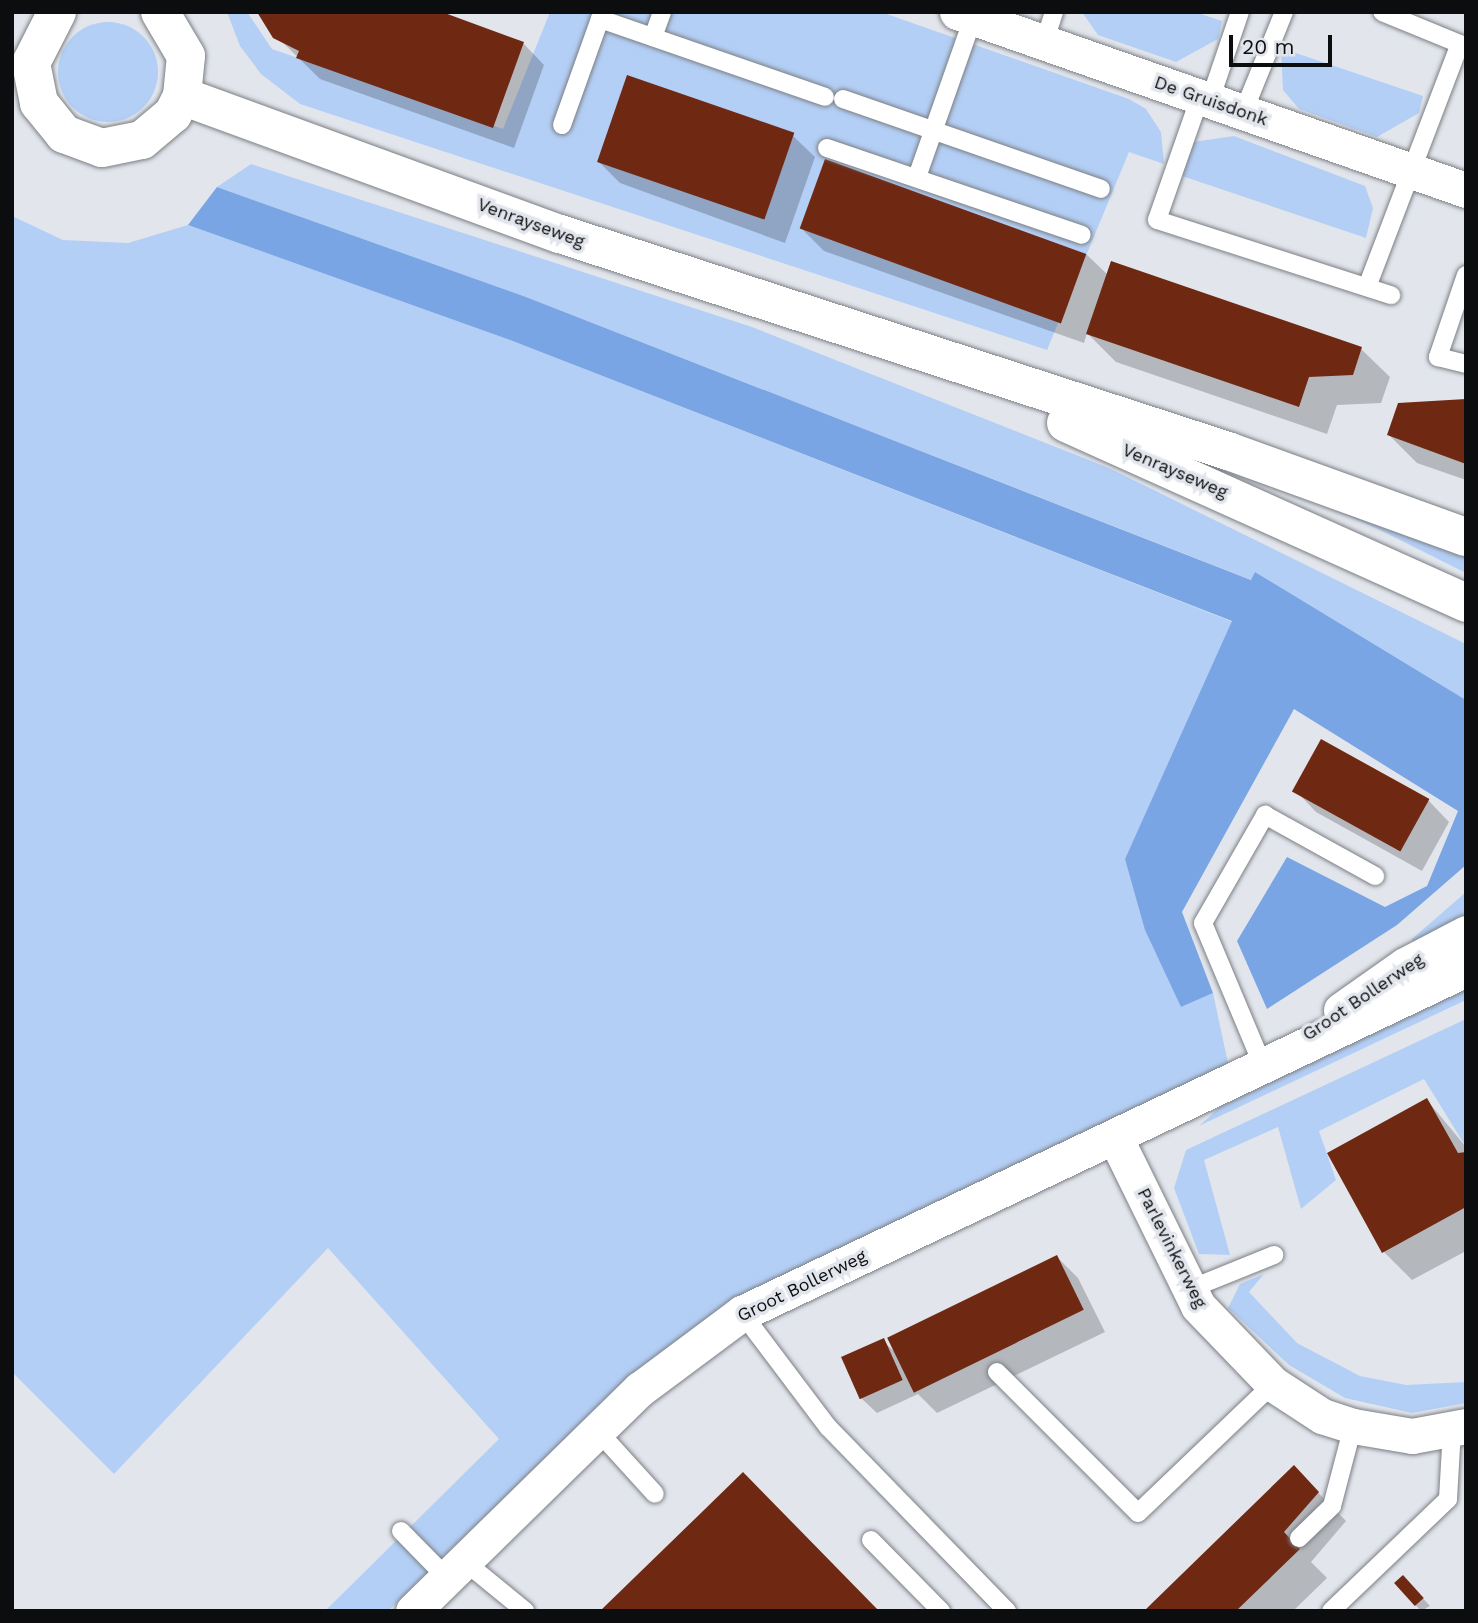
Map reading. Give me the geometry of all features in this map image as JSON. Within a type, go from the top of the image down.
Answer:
[{"type":"street","points":[[57,12],[24,39],[38,103],[64,134],[82,143],[103,148],[142,140],[173,114],[182,96],[186,56],[160,12]]},
{"type":"street","name":"De Gruisdonk","points":[[968,14],[1049,28],[1205,99],[1409,170],[1464,185]]},
{"type":"street","name":"Venrayseweg","points":[[182,96],[883,343],[1228,451],[1466,537]]},
{"type":"street","name":"Venrayseweg","points":[[883,343],[1466,603]]},
{"type":"street","name":"Groot Bollerweg","points":[[1263,1066],[1405,965],[1466,933]]},
{"type":"street","name":"Groot Bollerweg","points":[[413,1611],[640,1388],[742,1313],[1466,969]]},
{"type":"street","name":"Parlevinkerweg","points":[[1115,1137],[1198,1306],[1273,1384],[1322,1416],[1353,1426],[1412,1436],[1459,1427]]},
{"type":"lane","points":[[653,37],[662,12]]},
{"type":"lane","points":[[1240,12],[1157,220],[1391,295]]},
{"type":"lane","points":[[1243,113],[1283,12]]},
{"type":"lane","points":[[1367,287],[1409,170],[1460,44],[1382,12]]},
{"type":"lane","points":[[917,177],[968,14]]},
{"type":"lane","points":[[562,125],[600,19],[1101,189]]},
{"type":"lane","points":[[827,148],[1082,235]]},
{"type":"lane","points":[[1466,275],[1437,357],[1466,364]]},
{"type":"lane","points":[[1263,1066],[1203,923],[1265,815],[1375,876]]},
{"type":"lane","points":[[1189,1289],[1274,1255]]},
{"type":"lane","points":[[742,1313],[828,1427],[1007,1611]]},
{"type":"lane","points":[[997,1372],[1138,1513],[1273,1384]]},
{"type":"lane","points":[[1298,1538],[1332,1506],[1353,1426]]},
{"type":"lane","points":[[1331,1611],[1448,1499],[1459,1427]]},
{"type":"lane","points":[[597,1430],[655,1493]]},
{"type":"lane","points":[[401,1531],[455,1570],[525,1611]]},
{"type":"lane","points":[[871,1541],[941,1611]]},
{"type":"shaded area","points":[[227,12],[247,12],[272,49],[503,129],[550,12],[881,12],[1129,99],[1146,109],[1161,132],[1164,164],[1129,152],[1047,350],[300,104],[261,74],[240,46]]},
{"type":"shaded area","points":[[1082,12],[1195,12],[1222,21],[1218,39],[1176,62],[1098,35]]},
{"type":"shaded area","points":[[108,22],[127,25],[144,36],[155,53],[158,72],[155,91],[144,108],[127,119],[108,122],[89,119],[72,108],[61,91],[58,72],[61,53],[72,36],[89,25]]},
{"type":"shaded area","points":[[1281,48],[1423,96],[1419,113],[1377,137],[1299,109],[1283,90]]},
{"type":"shaded area","points":[[1234,136],[1365,186],[1373,208],[1366,238],[1182,176],[1193,142]]},
{"type":"shaded area","points":[[251,164],[752,327],[1109,468],[1466,644],[1466,700],[1255,572],[1252,580],[526,297],[217,187]]},
{"type":"shaded area","points":[[217,187],[526,297],[1251,580],[1255,572],[1466,700],[1466,865],[1397,925],[1267,1009],[1237,941],[1287,857],[1385,907],[1427,886],[1458,811],[1294,709],[1182,912],[1213,993],[1181,1007],[1145,930],[1125,859],[1232,621],[510,340],[188,225]]},
{"type":"shaded area","points":[[12,216],[63,240],[128,243],[188,225],[510,340],[1233,622],[1125,859],[1181,1007],[1213,993],[1228,1063],[596,1408],[388,1611],[325,1611],[499,1439],[328,1248],[114,1474],[12,1372]]},
{"type":"shaded area","points":[[1288,489],[1466,546],[1466,573],[1378,529]]},
{"type":"shaded area","points":[[1466,892],[1466,917],[1414,946],[1412,939]]},
{"type":"shaded area","points":[[1466,989],[1466,1000],[1199,1126],[1221,1106]]},
{"type":"shaded area","points":[[1466,1019],[1466,1147],[1424,1079],[1319,1131],[1336,1180],[1301,1209],[1278,1127],[1204,1160],[1230,1255],[1199,1254],[1174,1188],[1186,1150]]},
{"type":"shaded area","points":[[1264,1274],[1249,1292],[1297,1343],[1360,1376],[1406,1385],[1466,1382],[1466,1403],[1412,1413],[1345,1398],[1289,1365],[1228,1308],[1240,1284]]},
{"type":"building","points":[[257,12],[442,12],[524,42],[493,128],[296,58],[299,51],[273,38]]},
{"type":"building","points":[[627,75],[794,133],[764,220],[597,162]]},
{"type":"building","points":[[825,159],[1086,254],[1061,324],[800,229]]},
{"type":"building","points":[[1111,261],[1362,347],[1353,375],[1309,377],[1299,407],[1086,334]]},
{"type":"building","points":[[1466,399],[1466,464],[1387,435],[1398,403]]},
{"type":"building","points":[[1321,739],[1429,799],[1400,852],[1292,791]]},
{"type":"building","points":[[1427,1098],[1458,1153],[1466,1152],[1466,1207],[1382,1253],[1327,1153]]},
{"type":"building","points":[[1057,1255],[1084,1310],[914,1393],[887,1338]]},
{"type":"building","points":[[884,1338],[903,1380],[860,1399],[841,1357]]},
{"type":"building","points":[[1294,1465],[1319,1492],[1284,1532],[1300,1549],[1236,1611],[1144,1611]]},
{"type":"building","points":[[743,1472],[879,1611],[600,1611],[703,1511]]},
{"type":"building","points":[[1403,1575],[1424,1598],[1415,1606],[1394,1583]]}]
